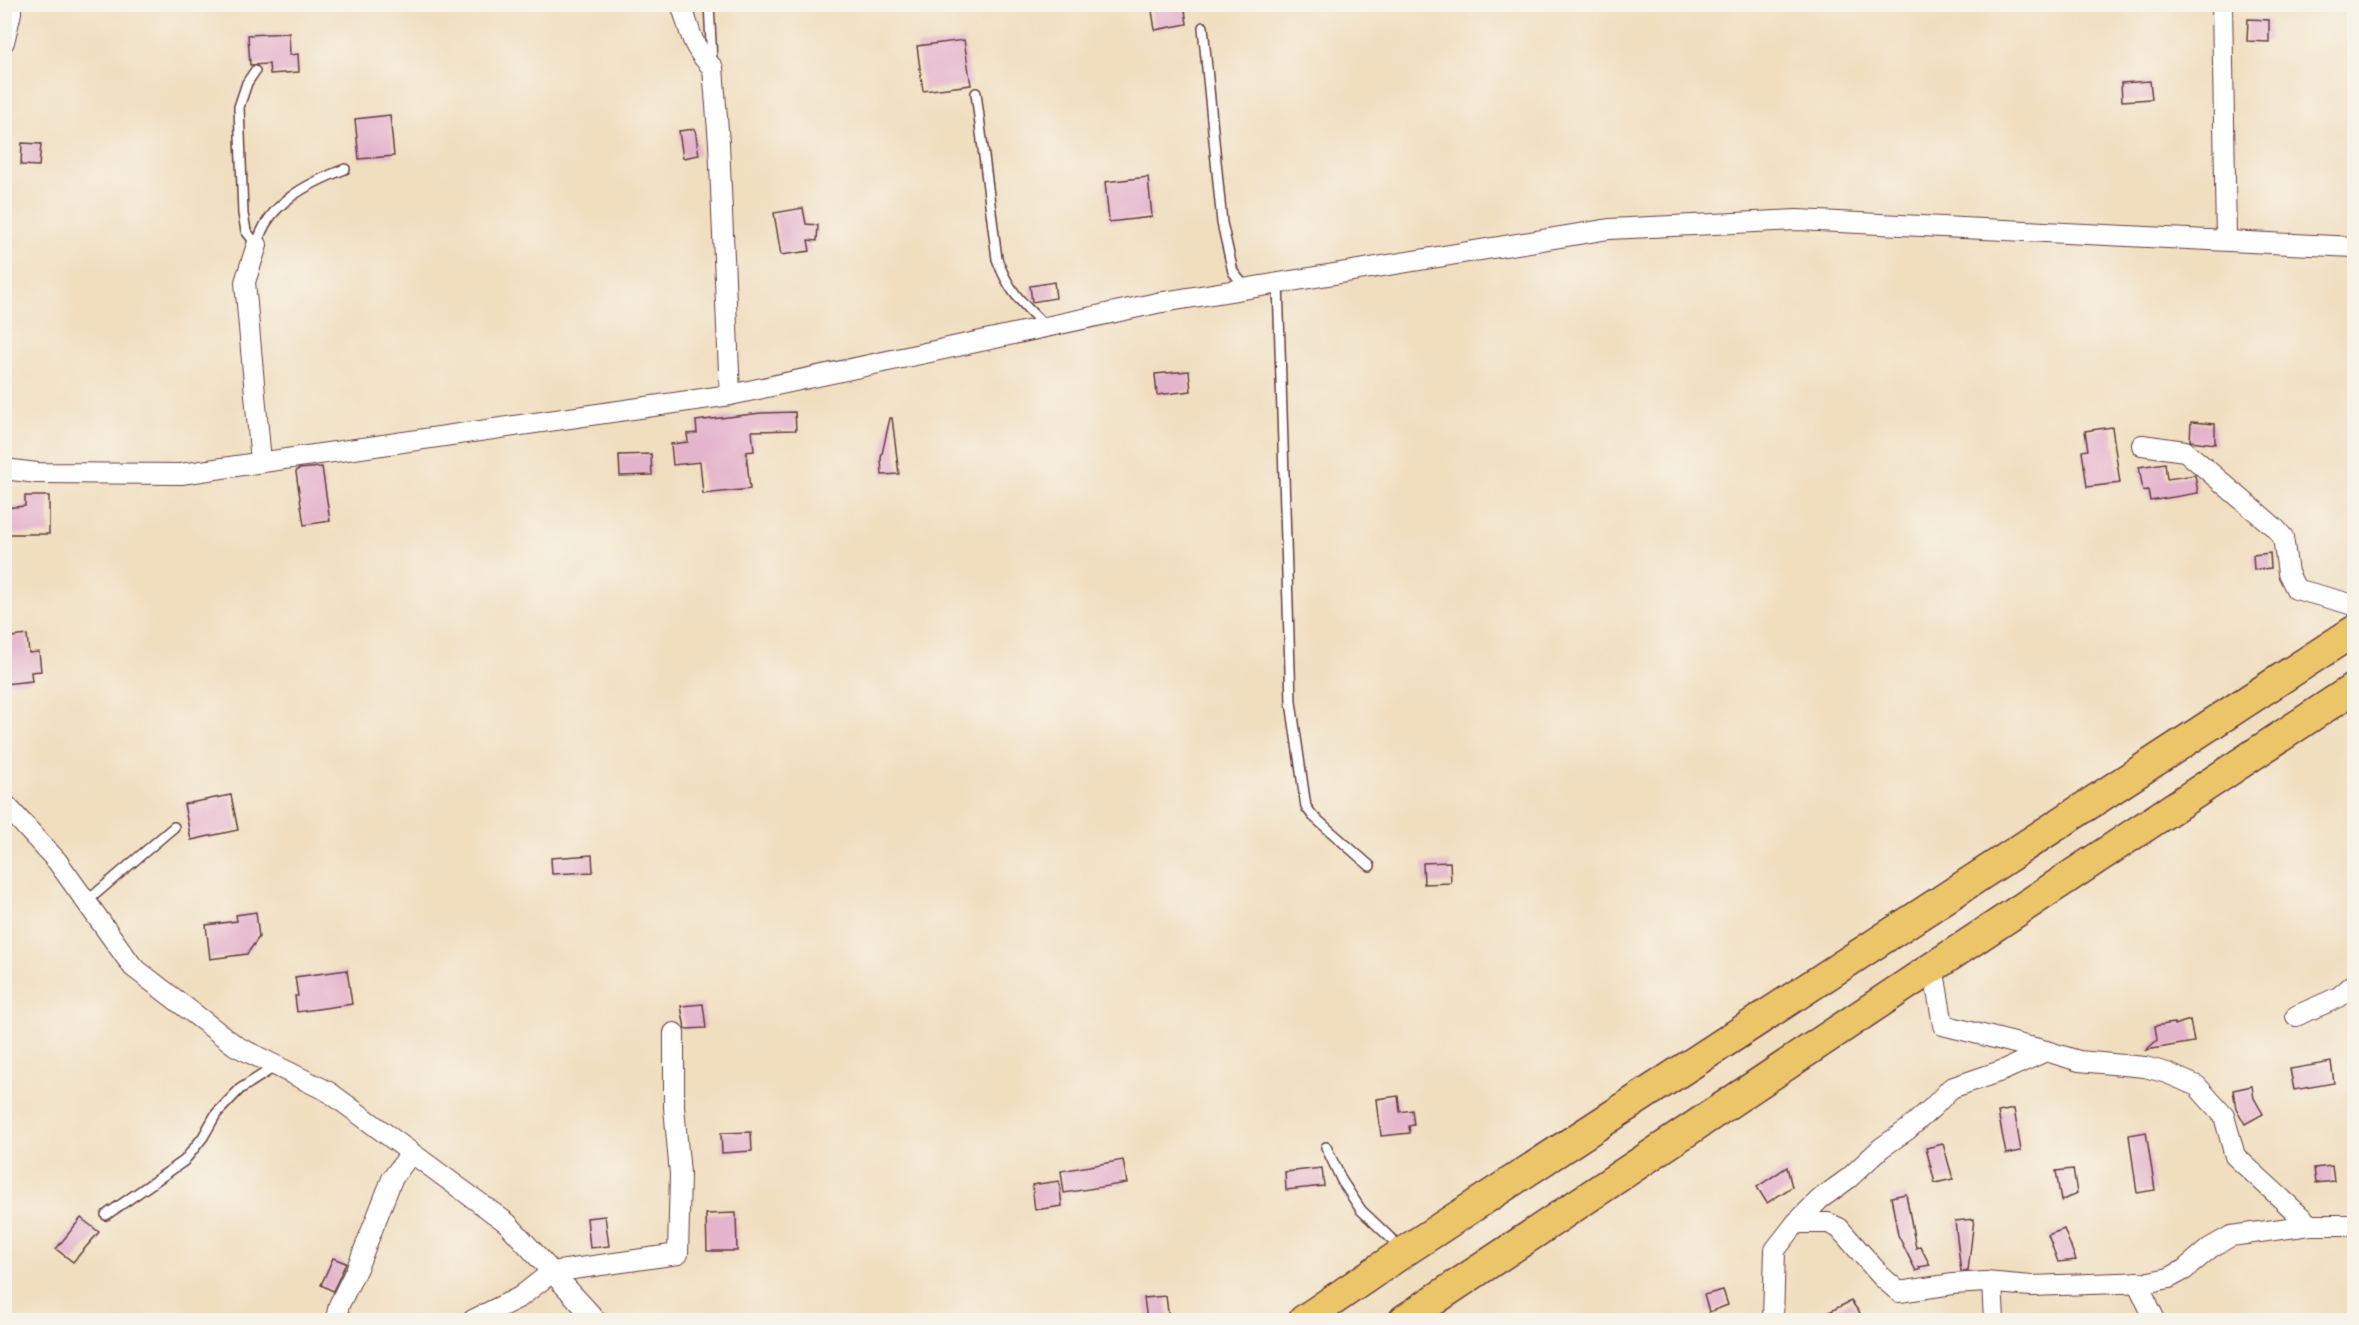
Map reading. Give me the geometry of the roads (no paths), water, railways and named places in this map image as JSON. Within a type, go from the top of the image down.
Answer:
[{"type":"main road","points":[[1304,1320],[1405,1251],[2355,631]]},
{"type":"main road","points":[[1404,1320],[2355,688]]},
{"type":"street","points":[[4,42],[11,4]]},
{"type":"street","points":[[681,4],[690,38],[713,68],[719,143],[730,395]]},
{"type":"street","points":[[2222,4],[2226,239]]},
{"type":"street","points":[[4,468],[37,473],[181,474],[730,395],[1156,303],[1621,228],[1797,220],[2226,239],[2348,246],[2355,264]]},
{"type":"street","points":[[257,244],[245,282],[261,462]]},
{"type":"street","points":[[2142,445],[2185,451],[2274,527],[2283,537],[2288,573],[2296,589],[2355,605]]},
{"type":"street","points":[[4,803],[57,861],[133,968],[236,1046],[329,1092],[507,1223],[596,1320]]},
{"type":"street","points":[[1933,967],[1943,1025],[2079,1061],[2145,1067],[2167,1073],[2197,1086],[2224,1116],[2235,1156],[2310,1225]]},
{"type":"street","points":[[2296,1016],[2339,997],[2355,984]]},
{"type":"street","points":[[473,1320],[520,1297],[552,1272],[678,1254],[680,1174],[674,1107],[674,1033]]},
{"type":"street","points":[[1773,1320],[1775,1250],[1796,1223],[1820,1199],[1849,1178],[1881,1148],[1933,1107],[1951,1088],[2004,1070],[2046,1051]]},
{"type":"street","points":[[342,1320],[336,1319],[339,1305],[357,1268],[392,1179],[411,1153]]},
{"type":"street","points":[[1796,1223],[1828,1223],[1839,1228],[1882,1277],[1899,1292],[1953,1284],[1992,1282],[2031,1287],[2137,1282],[2169,1278],[2184,1270],[2210,1248],[2231,1236],[2310,1225],[2355,1225]]},
{"type":"street","points":[[1992,1282],[1994,1320]]},
{"type":"street","points":[[2137,1282],[2155,1320]]},
{"type":"lane","points":[[709,4],[713,68]]},
{"type":"lane","points":[[1203,27],[1222,223],[1233,272],[1246,288]]},
{"type":"lane","points":[[255,71],[247,83],[239,107],[243,214],[246,231],[257,244],[265,226],[293,194],[314,181],[345,169]]},
{"type":"lane","points":[[976,93],[997,259],[1006,282],[1019,300],[1046,327]]},
{"type":"lane","points":[[1278,284],[1291,702],[1306,807],[1313,816],[1370,866]]},
{"type":"lane","points":[[86,902],[174,827]]},
{"type":"lane","points":[[106,1215],[184,1161],[203,1137],[216,1114],[240,1089],[276,1066]]},
{"type":"lane","points":[[1326,1147],[1342,1181],[1361,1210],[1405,1251]]}]
